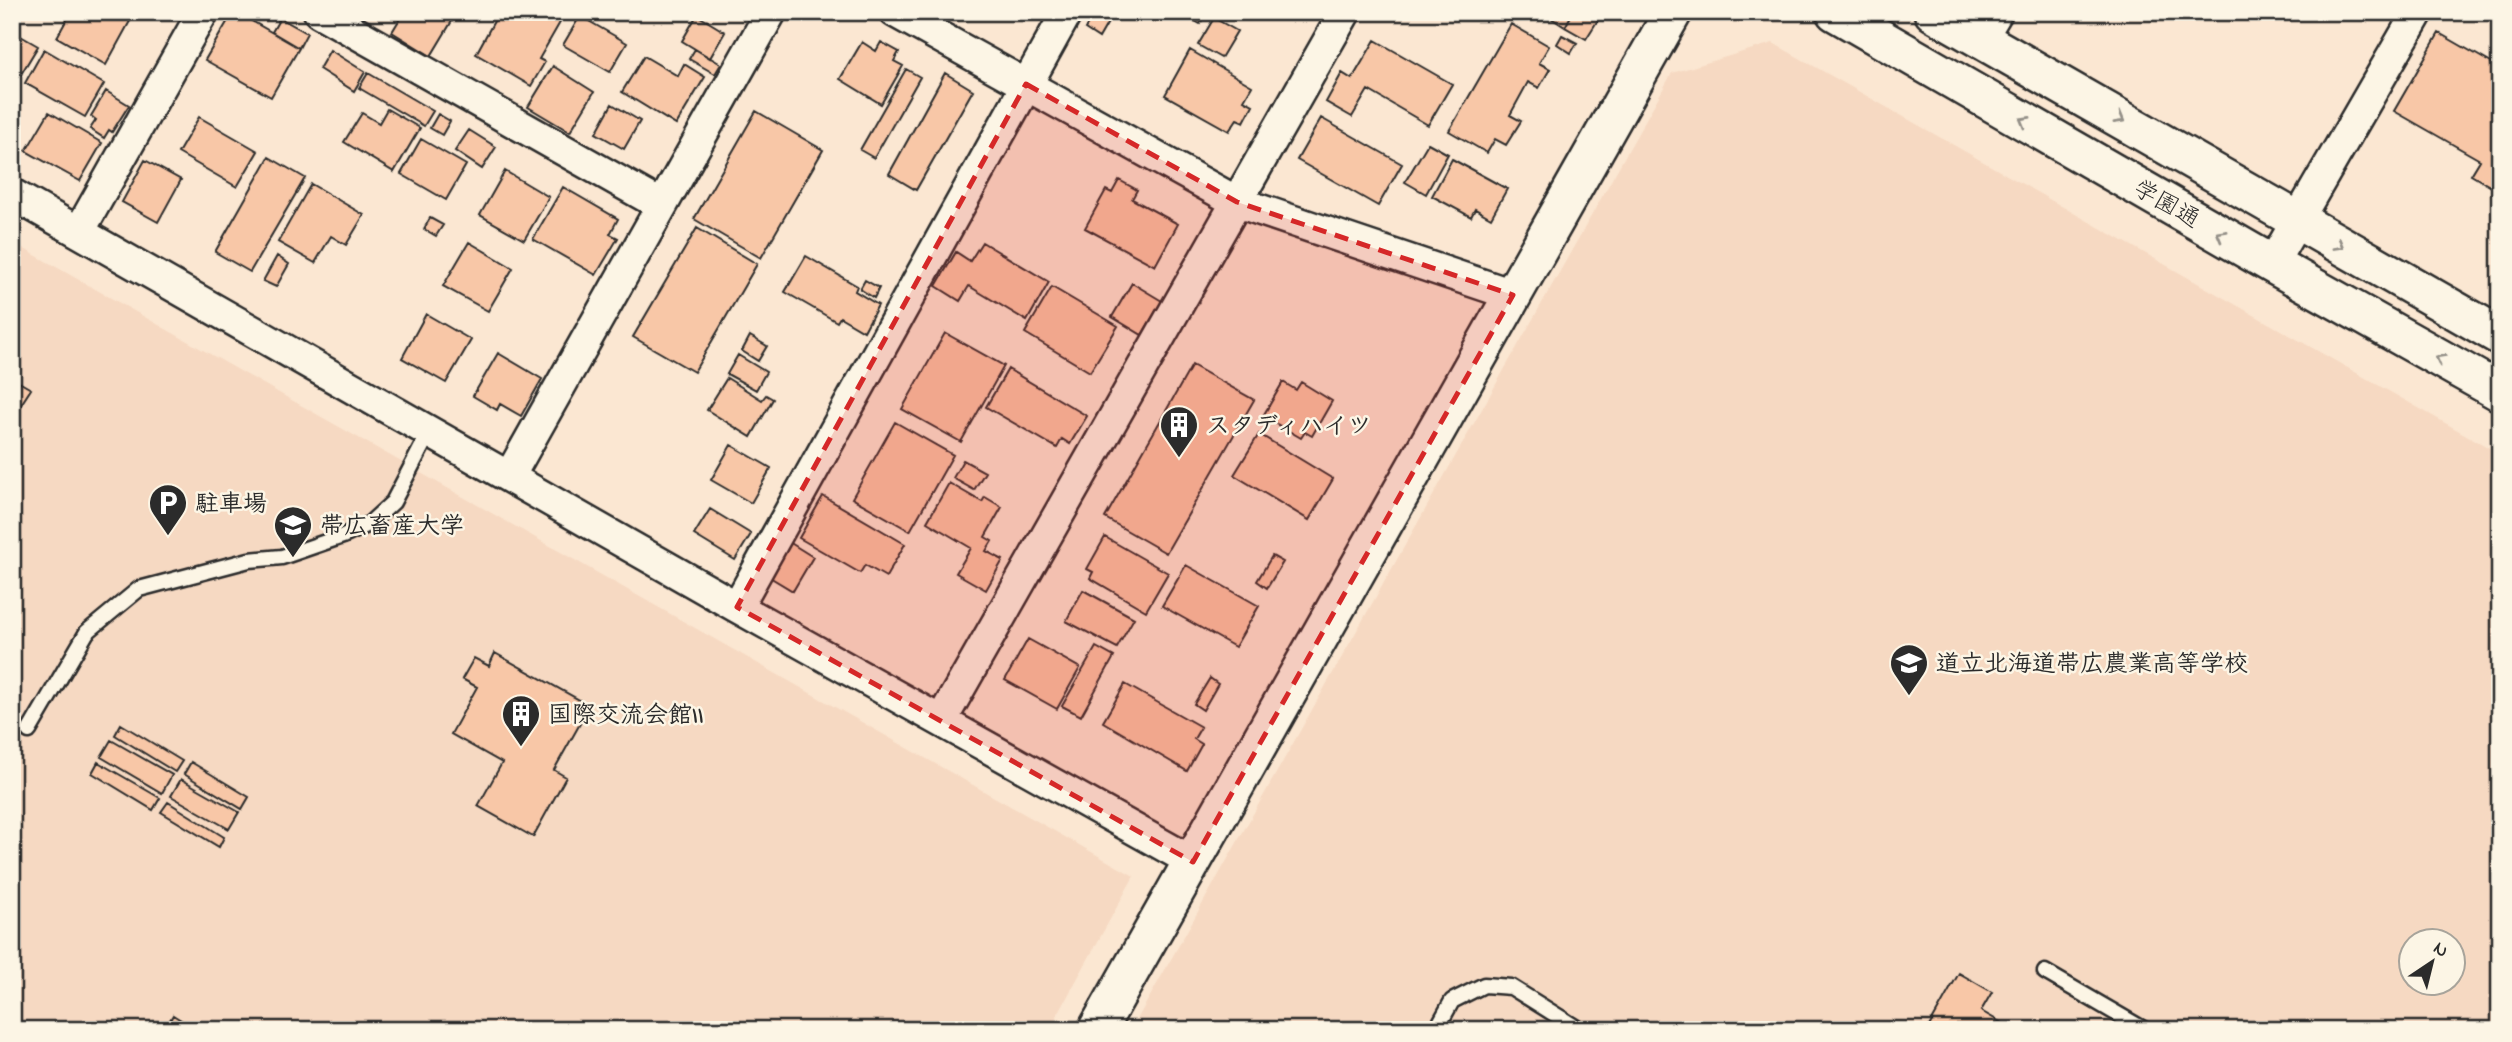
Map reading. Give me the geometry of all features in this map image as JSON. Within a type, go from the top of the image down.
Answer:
[{"type":"street","points":[[80,230],[203,12]]},
{"type":"street","points":[[319,12],[661,205]]},
{"type":"street","points":[[509,477],[771,12]]},
{"type":"street","points":[[895,12],[1237,202],[1513,295]]},
{"type":"street","points":[[737,607],[1067,12]]},
{"type":"street","points":[[941,721],[1345,12]]},
{"type":"street","points":[[1097,1030],[1673,12]]},
{"type":"street","name":"学園通","points":[[1835,12],[2500,392]]},
{"type":"street","name":"学園通","points":[[1933,12],[1989,26],[2297,221],[2500,336]]},
{"type":"street","points":[[2272,264],[2418,12]]},
{"type":"street","points":[[12,194],[80,230],[737,607],[1193,862]]},
{"type":"lane","points":[[29,731],[87,632],[139,589],[249,560],[282,557],[369,524],[393,502],[430,431]]},
{"type":"lane","points":[[2046,972],[2145,1030]]},
{"type":"lane","points":[[1436,1030],[1452,1001],[1484,985],[1511,987],[1580,1030]]},
{"type":"highlighted area","points":[[1026,84],[1237,202],[1513,295],[1193,862],[737,607]]},
{"type":"shaded area","name":"道立北海道帯広農業高等学校","points":[[1773,43],[2500,454],[2500,1030],[1131,1030],[1672,73]]},
{"type":"shaded area","name":"帯広畜産大学","points":[[12,242],[1134,876],[1049,1030],[12,1030]]},
{"type":"building","points":[[71,12],[135,12],[106,65],[57,37]]},
{"type":"building","points":[[233,12],[299,48],[271,97],[205,60]]},
{"type":"building","points":[[404,12],[449,12],[455,16],[431,56],[392,32]]},
{"type":"building","points":[[499,12],[566,12],[539,59],[545,62],[531,86],[476,54]]},
{"type":"building","points":[[1095,12],[1114,12],[1099,38],[1085,29]]},
{"type":"building","points":[[1179,12],[1207,12],[1200,24]]},
{"type":"building","points":[[1542,12],[1573,12],[1565,27]]},
{"type":"building","points":[[1573,12],[1603,12],[1586,39],[1565,27]]},
{"type":"building","points":[[697,15],[725,32],[710,58],[682,41]]},
{"type":"building","points":[[580,16],[627,43],[610,72],[563,45]]},
{"type":"building","points":[[280,18],[307,33],[299,48],[272,32]]},
{"type":"building","points":[[1214,18],[1237,31],[1221,58],[1198,45]]},
{"type":"building","points":[[1511,24],[1549,46],[1539,63],[1550,69],[1539,88],[1528,82],[1510,115],[1521,121],[1506,145],[1495,139],[1487,153],[1449,131]]},
{"type":"building","points":[[12,31],[38,46],[15,84],[12,82]]},
{"type":"building","points":[[2439,33],[2500,68],[2500,192],[2471,175],[2480,160],[2394,111]]},
{"type":"building","points":[[1562,35],[1577,43],[1571,53],[1557,44]]},
{"type":"building","points":[[1375,40],[1452,84],[1428,125],[1368,90],[1352,117],[1326,102],[1342,73],[1352,79]]},
{"type":"building","points":[[862,42],[876,51],[881,42],[899,52],[894,61],[903,66],[881,104],[840,79]]},
{"type":"building","points":[[44,49],[104,84],[85,117],[25,83]]},
{"type":"building","points":[[695,49],[721,64],[715,74],[689,59]]},
{"type":"building","points":[[330,50],[365,72],[354,91],[319,69]]},
{"type":"building","points":[[1190,50],[1252,86],[1244,100],[1253,105],[1244,122],[1237,119],[1229,131],[1165,95]]},
{"type":"building","points":[[644,56],[678,76],[684,64],[705,77],[676,125],[622,92]]},
{"type":"building","points":[[553,66],[594,92],[570,132],[528,107]]},
{"type":"building","points":[[906,69],[920,77],[874,158],[860,150]]},
{"type":"building","points":[[368,73],[433,111],[424,126],[359,88]]},
{"type":"building","points":[[945,73],[973,90],[916,190],[889,174]]},
{"type":"building","points":[[106,91],[129,105],[112,132],[109,130],[104,138],[90,129],[96,120],[91,116]]},
{"type":"building","points":[[612,104],[640,121],[624,149],[596,133]]},
{"type":"building","points":[[387,109],[420,128],[394,172],[344,142],[362,113],[379,123]]},
{"type":"building","points":[[756,111],[823,150],[761,258],[694,219]]},
{"type":"building","points":[[49,112],[102,143],[80,181],[26,151]]},
{"type":"building","points":[[438,114],[450,121],[442,135],[430,128]]},
{"type":"building","points":[[199,117],[258,151],[237,187],[178,153]]},
{"type":"building","points":[[1321,118],[1402,164],[1378,206],[1297,160]]},
{"type":"building","points":[[469,130],[496,147],[482,169],[455,151]]},
{"type":"building","points":[[421,139],[466,165],[446,200],[401,174]]},
{"type":"building","points":[[1428,143],[1448,154],[1426,194],[1405,182]]},
{"type":"building","points":[[269,157],[305,178],[250,272],[215,252]]},
{"type":"building","points":[[1452,159],[1507,189],[1491,218],[1475,209],[1471,217],[1432,196]]},
{"type":"building","points":[[145,160],[181,180],[158,222],[122,202]]},
{"type":"building","points":[[505,171],[549,197],[524,240],[480,215]]},
{"type":"building","points":[[1119,180],[1137,190],[1132,199],[1178,224],[1155,266],[1085,228],[1106,190],[1112,193]]},
{"type":"building","points":[[311,184],[364,215],[346,245],[331,236],[315,263],[278,242]]},
{"type":"building","points":[[563,187],[618,219],[610,234],[618,238],[596,275],[533,239]]},
{"type":"building","points":[[430,218],[443,225],[436,236],[424,229]]},
{"type":"building","points":[[697,228],[757,264],[694,372],[633,337]]},
{"type":"building","points":[[469,242],[513,268],[488,311],[443,286]]},
{"type":"building","points":[[982,242],[1049,282],[1027,321],[969,286],[960,301],[936,286],[956,252],[970,261]]},
{"type":"building","points":[[277,256],[289,264],[276,287],[263,281]]},
{"type":"building","points":[[806,256],[857,286],[855,291],[878,305],[864,331],[840,317],[837,322],[785,292]]},
{"type":"building","points":[[865,280],[879,288],[874,298],[860,289]]},
{"type":"building","points":[[1132,283],[1162,301],[1142,335],[1112,317]]},
{"type":"building","points":[[1052,287],[1118,326],[1090,372],[1025,333]]},
{"type":"building","points":[[426,314],[471,340],[446,383],[402,358]]},
{"type":"building","points":[[945,333],[1004,366],[961,442],[902,409]]},
{"type":"building","points":[[750,336],[767,346],[758,361],[742,351]]},
{"type":"building","points":[[498,353],[542,379],[521,416],[500,404],[497,410],[473,396]]},
{"type":"building","points":[[738,355],[766,372],[756,390],[727,374]]},
{"type":"building","name":"スタディハイツ","points":[[1192,365],[1254,400],[1166,553],[1105,518]]},
{"type":"building","points":[[1008,369],[1087,416],[1070,444],[1062,439],[1057,448],[986,407]]},
{"type":"building","points":[[12,378],[31,389],[18,409],[12,406]]},
{"type":"building","points":[[727,378],[762,400],[766,395],[773,399],[751,437],[707,410]]},
{"type":"building","points":[[1283,382],[1296,390],[1301,382],[1332,401],[1312,436],[1305,432],[1301,438],[1263,416]]},
{"type":"building","points":[[895,422],[953,455],[910,531],[852,498]]},
{"type":"building","points":[[1259,434],[1333,479],[1309,520],[1234,475]]},
{"type":"building","points":[[731,445],[771,468],[751,503],[711,480]]},
{"type":"building","points":[[963,460],[985,472],[974,490],[953,478]]},
{"type":"building","points":[[949,483],[982,502],[985,497],[1002,507],[985,537],[992,541],[986,551],[1003,560],[986,590],[956,573],[971,548],[927,522]]},
{"type":"building","points":[[823,496],[905,544],[886,577],[865,565],[860,573],[799,538]]},
{"type":"building","points":[[710,509],[751,534],[735,560],[694,535]]},
{"type":"building","points":[[1105,537],[1168,573],[1146,611],[1090,578],[1093,572],[1087,569]]},
{"type":"building","points":[[789,542],[813,557],[793,591],[768,576]]},
{"type":"building","points":[[1272,556],[1283,562],[1267,588],[1257,581]]},
{"type":"building","points":[[1186,565],[1259,606],[1235,647],[1162,606]]},
{"type":"building","points":[[1083,590],[1134,618],[1117,648],[1066,621]]},
{"type":"building","points":[[1028,639],[1080,668],[1057,709],[1005,680]]},
{"type":"building","points":[[1096,647],[1114,657],[1081,716],[1062,706]]},
{"type":"building","name":"国際交流会館II","points":[[495,653],[590,706],[554,770],[566,777],[533,837],[478,806],[502,763],[451,734],[477,687],[462,679],[474,658],[489,666]]},
{"type":"building","points":[[1210,678],[1218,684],[1203,710],[1194,704]]},
{"type":"building","points":[[1125,684],[1201,727],[1194,739],[1202,744],[1187,771],[1103,722]]},
{"type":"building","points":[[121,724],[182,761],[175,772],[115,735]]},
{"type":"building","points":[[111,740],[172,775],[162,793],[101,757]]},
{"type":"building","points":[[98,762],[160,798],[153,810],[92,773]]},
{"type":"building","points":[[191,762],[249,797],[242,809],[184,774]]},
{"type":"building","points":[[181,779],[239,812],[229,829],[171,796]]},
{"type":"building","points":[[168,802],[224,837],[219,847],[161,812]]},
{"type":"building","points":[[1959,973],[1992,992],[1981,1011],[2014,1030],[1927,1030]]},
{"type":"building","points":[[173,1015],[197,1030],[164,1030]]},
{"type":"place","name":"スタディハイツ","points":[[1179,459]]},
{"type":"place","name":"駐車場","points":[[168,537]]},
{"type":"place","name":"帯広畜産大学","points":[[293,559]]},
{"type":"place","name":"道立北海道帯広農業高等学校","points":[[1909,697]]},
{"type":"place","name":"国際交流会館II","points":[[521,748]]}]
